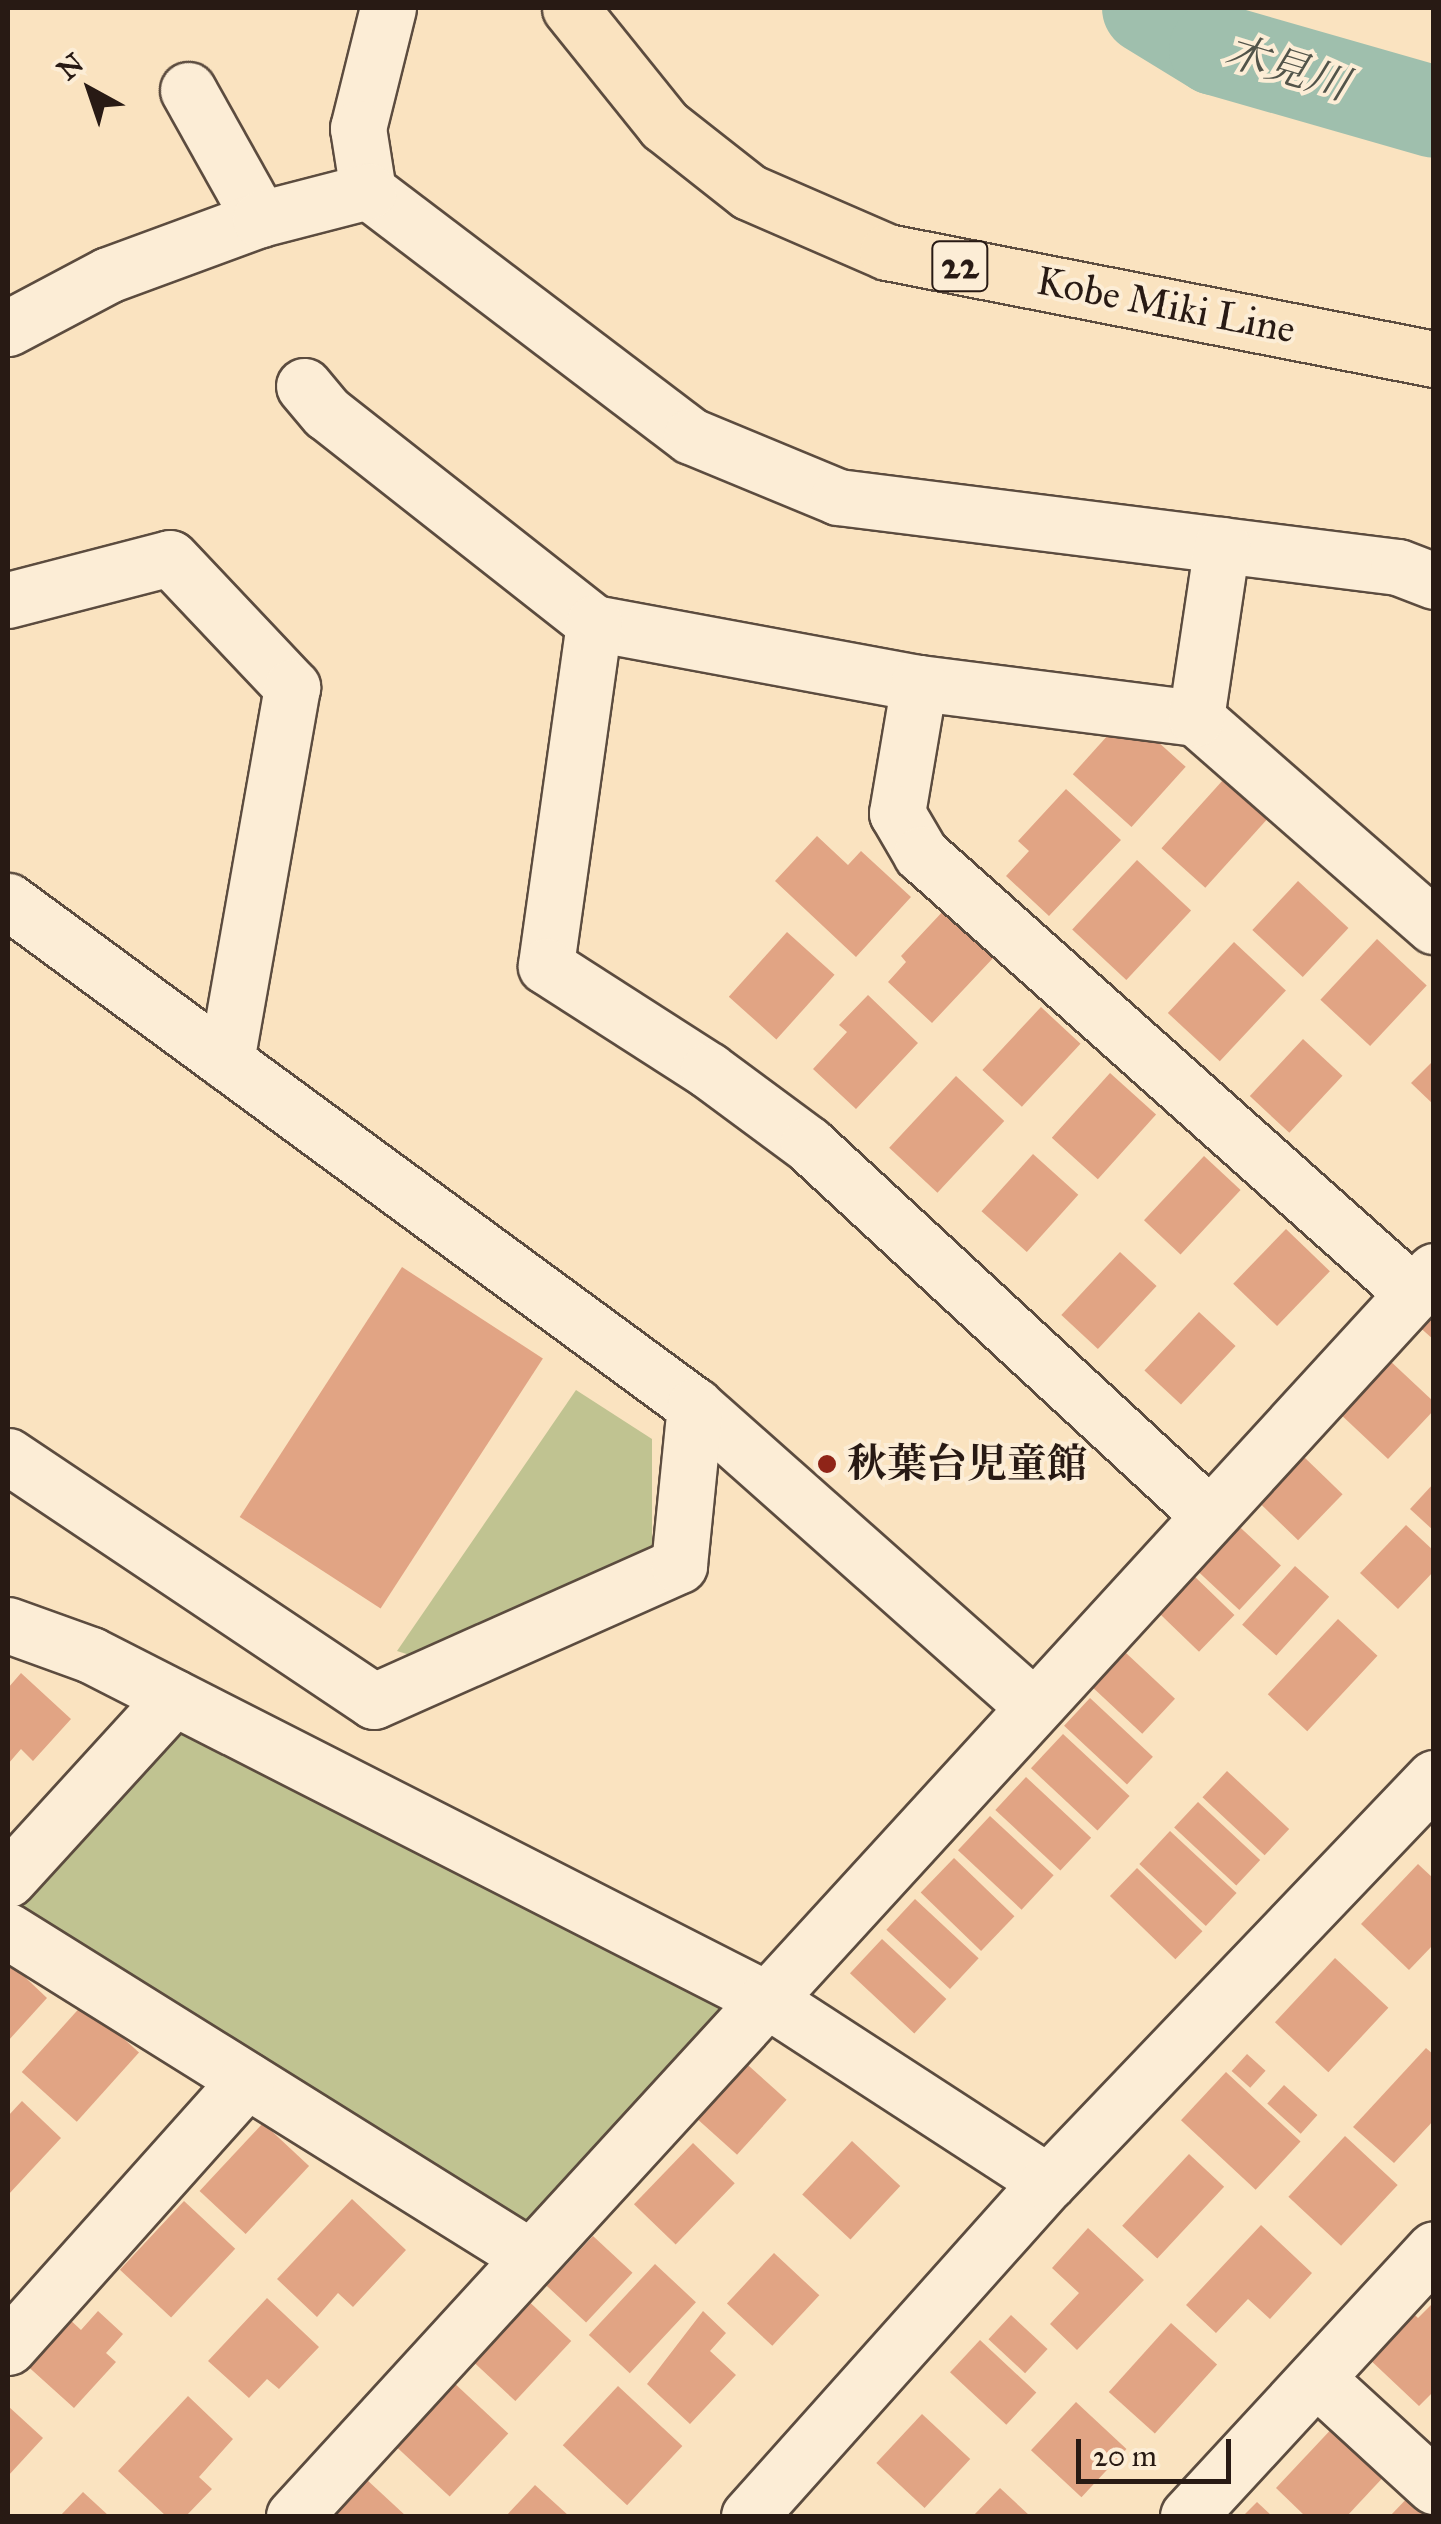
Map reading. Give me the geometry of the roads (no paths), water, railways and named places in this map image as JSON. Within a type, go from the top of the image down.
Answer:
[{"type":"main road","name":"Kobe Miki Line","points":[[570,8],[664,125],[750,192],[888,252],[1434,358]]},
{"type":"street","points":[[388,8],[358,128],[368,191],[691,436],[838,497],[1398,567],[1434,581]]},
{"type":"street","points":[[188,90],[260,219]]},
{"type":"street","points":[[8,328],[108,275],[260,219],[368,191]]},
{"type":"street","points":[[304,386],[327,414],[594,622],[919,683],[1196,718],[1434,926]]},
{"type":"street","points":[[1196,718],[1222,545]]},
{"type":"street","points":[[8,600],[170,558],[292,687],[226,1061]]},
{"type":"street","points":[[594,622],[546,966],[708,1070],[808,1144],[1209,1515]]},
{"type":"street","points":[[294,2516],[1423,1282],[921,854],[897,813],[919,683]]},
{"type":"street","points":[[8,901],[695,1406],[1032,1705]]},
{"type":"street","points":[[8,1456],[374,1702],[678,1564],[695,1406]]},
{"type":"street","points":[[8,1625],[92,1656],[766,1999],[1048,2182]]},
{"type":"street","points":[[8,1879],[174,1697]]},
{"type":"street","points":[[749,2516],[1048,2182],[1434,1778]]},
{"type":"street","points":[[8,1931],[529,2256]]},
{"type":"street","points":[[8,2347],[246,2080]]},
{"type":"street","points":[[1188,2516],[1434,2249]]},
{"type":"street","points":[[1316,2378],[1434,2486]]},
{"type":"waterway","name":"木見川","points":[[1148,8],[1215,49],[1434,112]]},
{"type":"place","name":"秋葉台児童館","points":[[827,1464]]}]
